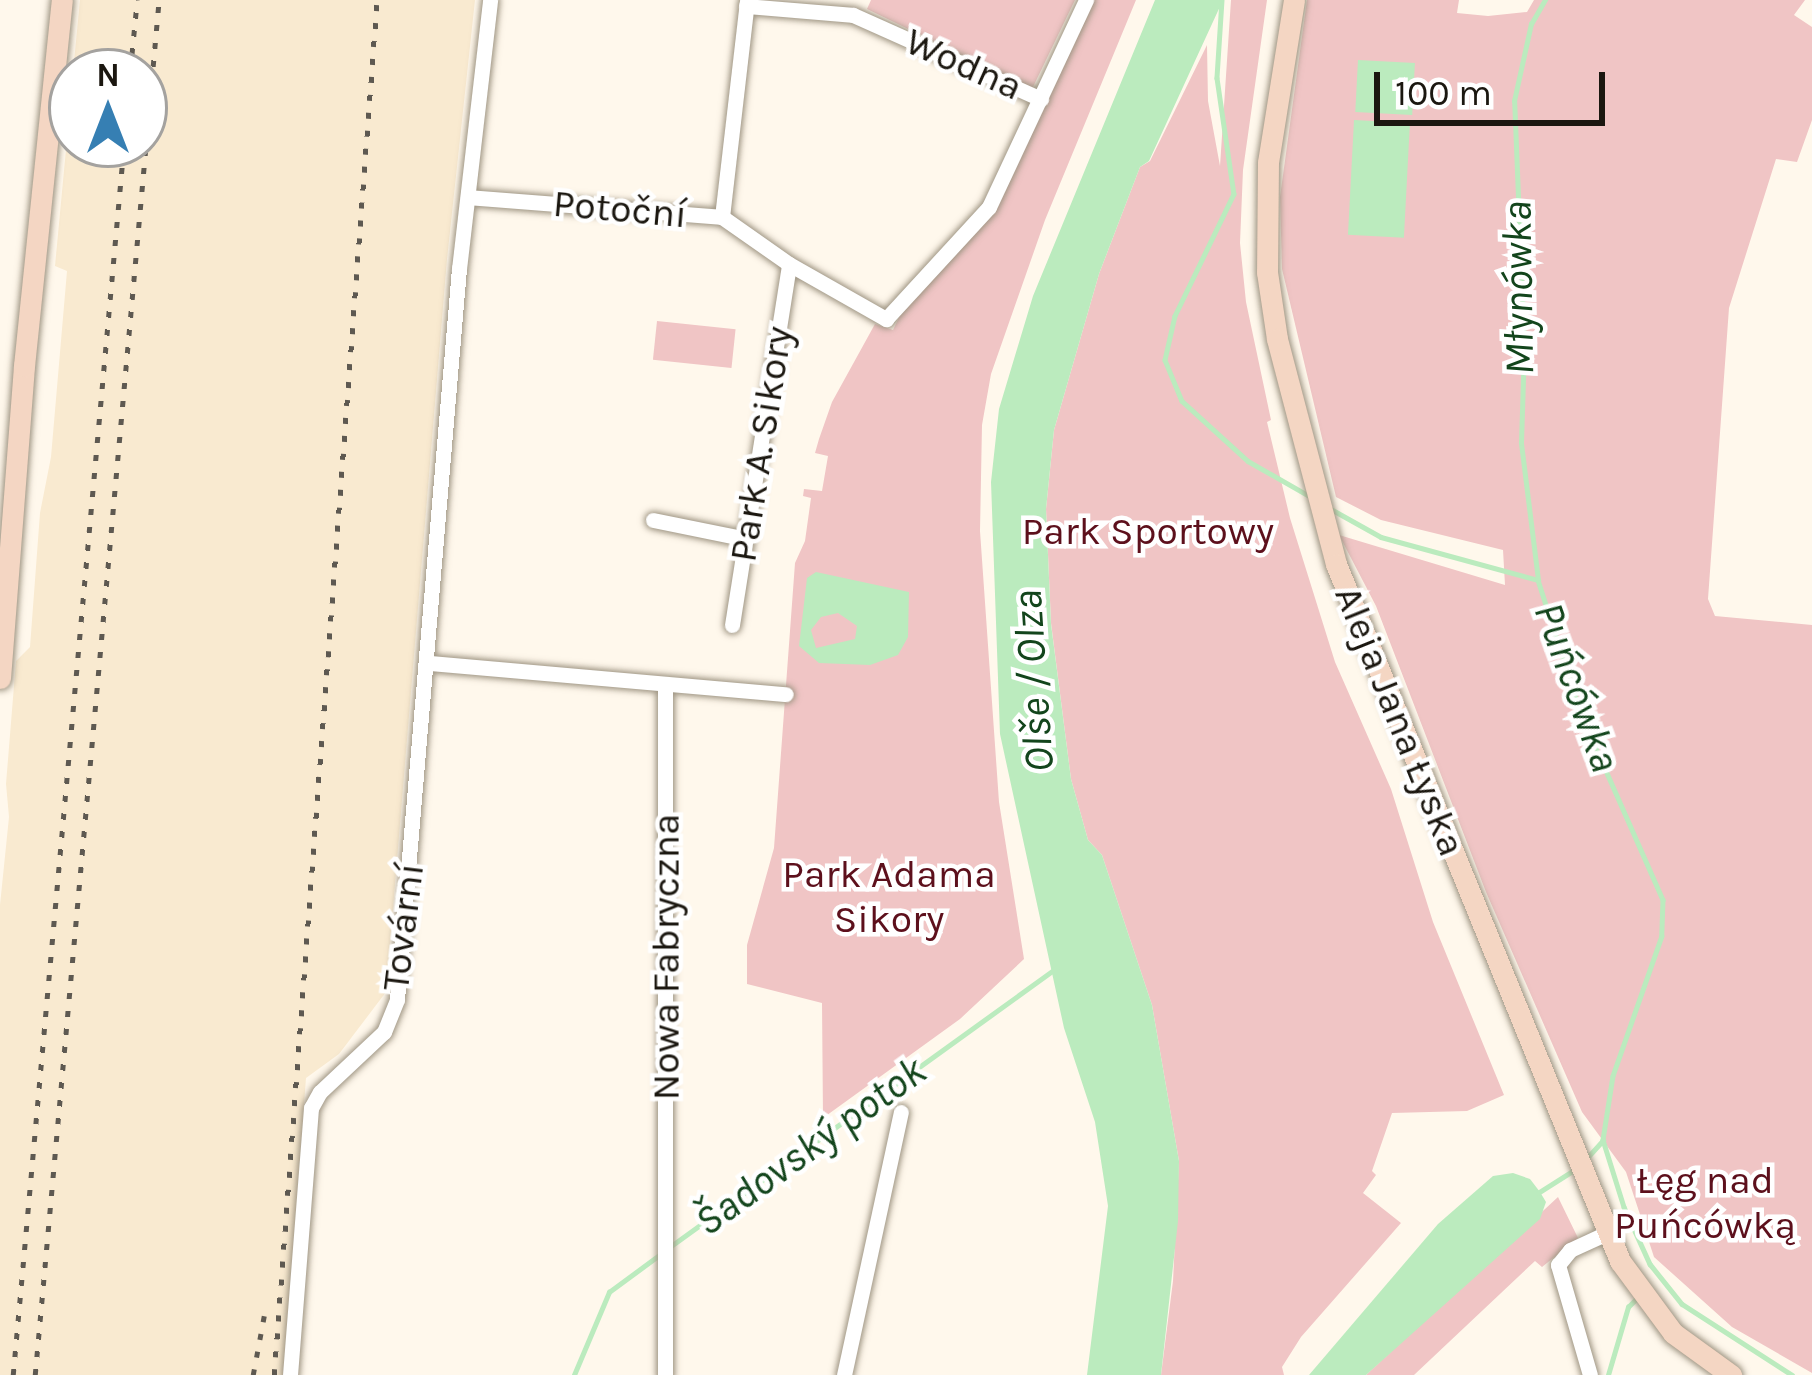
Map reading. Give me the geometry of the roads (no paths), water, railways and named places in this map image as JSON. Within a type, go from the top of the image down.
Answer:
[{"type":"street","points":[[0,678],[24,366],[62,0]]},
{"type":"street","name":"Tovární","points":[[290,1375],[311,1108],[320,1092],[384,1032],[397,999],[468,196],[490,0]]},
{"type":"street","points":[[1041,98],[1086,0]]},
{"type":"street","name":"Aleja Jana Łyska","points":[[1294,0],[1268,162],[1265,231],[1272,316],[1336,564],[1607,1233],[1630,1279],[1673,1333],[1731,1375]]},
{"type":"street","points":[[722,217],[746,3]]},
{"type":"street","name":"Wodna","points":[[746,3],[853,15],[1041,98]]},
{"type":"street","name":"Potoční","points":[[468,196],[722,217],[789,264],[886,319],[989,207],[1041,98]]},
{"type":"street","name":"Park A. Sikory","points":[[732,625],[789,264]]},
{"type":"street","points":[[653,520],[746,539]]},
{"type":"street","points":[[429,663],[786,694]]},
{"type":"street","name":"Nowa Fabryczna","points":[[665,685],[665,1375]]},
{"type":"street","points":[[844,1375],[901,1112]]},
{"type":"street","points":[[1590,1375],[1558,1265],[1570,1250],[1607,1233]]},
{"type":"water","name":"Olše / Olza","points":[[1155,0],[1223,0],[1149,161],[1140,167],[1099,274],[1054,430],[1046,509],[1051,624],[1071,779],[1088,840],[1102,855],[1152,1005],[1179,1161],[1178,1221],[1161,1375],[1087,1375],[1108,1206],[1095,1122],[1064,1028],[1000,734],[991,482],[999,409],[1033,296]]},
{"type":"water","points":[[1358,60],[1415,63],[1412,115],[1355,112]]},
{"type":"water","points":[[1354,120],[1410,123],[1404,238],[1348,235]]},
{"type":"water","points":[[816,572],[909,592],[908,637],[898,655],[870,665],[819,663],[799,646],[807,578]],"holes":[[[838,613],[857,626],[855,639],[816,648],[811,630],[821,617]]]},
{"type":"water","points":[[1513,1173],[1530,1179],[1546,1202],[1540,1219],[1366,1375],[1309,1375],[1438,1224],[1493,1176]]},
{"type":"waterway","name":"Puńcówka","points":[[1222,0],[1217,78],[1234,194],[1175,316],[1165,360],[1182,401],[1248,461],[1311,497]]},
{"type":"waterway","name":"Młynówka","points":[[1538,580],[1521,443],[1524,346],[1514,101],[1531,24],[1545,0]]},
{"type":"waterway","name":"Puńcówka","points":[[1331,509],[1381,537],[1538,580],[1581,714],[1663,900],[1662,936],[1613,1076],[1603,1140],[1624,1207],[1650,1264],[1682,1304],[1792,1375]]},
{"type":"waterway","name":"Šadovský potok","points":[[671,1246],[1056,968]]},
{"type":"waterway","points":[[1587,1158],[1603,1140]]},
{"type":"waterway","points":[[1538,1193],[1574,1170]]},
{"type":"waterway","name":"Šadovský potok","points":[[574,1375],[609,1292],[662,1253]]},
{"type":"waterway","points":[[1608,1375],[1628,1307],[1637,1298]]},
{"type":"railway","points":[[132,48],[137,0]]},
{"type":"railway","points":[[35,1375],[159,0]]},
{"type":"railway","points":[[274,1375],[377,0]]},
{"type":"railway","points":[[13,1375],[122,168]]},
{"type":"railway","points":[[253,1375],[264,1316]]},
{"type":"park label","name":"Park Sportowy","points":[[1148,531]]},
{"type":"park label","name":"Park Adama Sikory","points":[[889,898]]},
{"type":"park label","name":"Łęg nad Puńcówką","points":[[1705,1204]]}]
